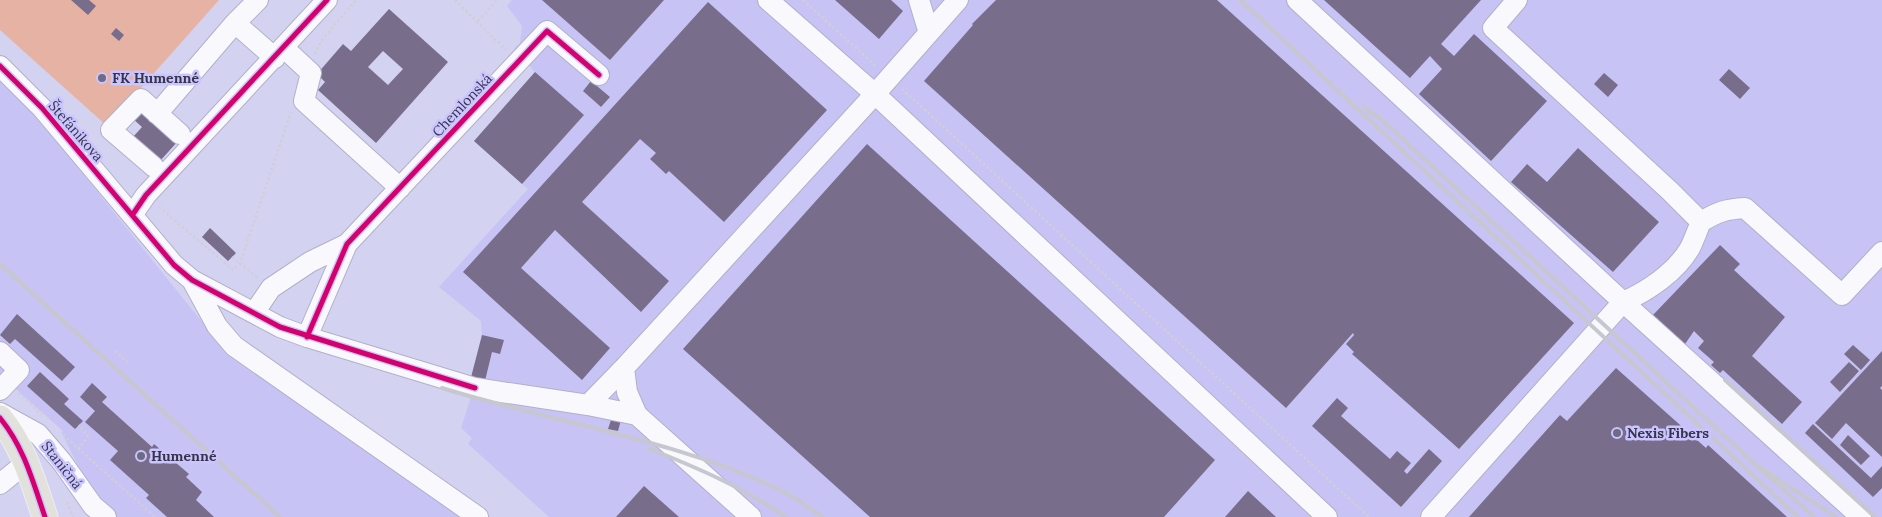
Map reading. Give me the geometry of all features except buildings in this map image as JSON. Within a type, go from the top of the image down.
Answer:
[{"type":"main road","points":[[0,418],[27,462],[44,517]]},
{"type":"street","points":[[157,114],[258,0]]},
{"type":"street","points":[[133,214],[146,195],[327,0]]},
{"type":"street","points":[[768,0],[875,94],[1327,517]]},
{"type":"street","points":[[919,0],[929,33]]},
{"type":"street","points":[[588,404],[624,368],[875,94],[958,0]]},
{"type":"street","points":[[1297,0],[1860,517]]},
{"type":"street","points":[[1517,0],[1493,28],[1670,191],[1701,222]]},
{"type":"street","points":[[236,23],[311,73],[304,100],[400,188]]},
{"type":"street","name":"Chemlonská","points":[[347,244],[547,31],[599,75]]},
{"type":"street","name":"Štefánikova","points":[[0,66],[42,108],[174,265],[192,280]]},
{"type":"street","points":[[154,167],[111,130],[140,99],[180,134]]},
{"type":"street","points":[[1431,517],[1624,302],[1643,293],[1672,269],[1689,249],[1701,222],[1713,214],[1728,209],[1745,208],[1842,295],[1882,252]]},
{"type":"street","points":[[254,313],[271,288],[310,262],[347,244]]},
{"type":"street","points":[[308,337],[347,244]]},
{"type":"street","points":[[192,280],[280,328],[474,388],[588,404],[637,415]]},
{"type":"street","points":[[192,280],[217,326],[234,346],[478,517]]},
{"type":"street","points":[[0,352],[19,370],[4,386]]},
{"type":"street","points":[[624,368],[627,392],[637,415],[751,517]]},
{"type":"street","name":"Staničná","points":[[0,413],[38,434],[62,462],[98,513]]},
{"type":"street","points":[[0,484],[27,462]]},
{"type":"path","points":[[307,70],[320,41],[356,0]]},
{"type":"path","points":[[455,0],[518,62]]},
{"type":"path","points":[[478,21],[497,0]]},
{"type":"path","points":[[803,0],[1369,517]]},
{"type":"path","points":[[154,202],[233,270],[240,263],[292,109]]},
{"type":"path","points":[[232,257],[271,288]]},
{"type":"path","points":[[115,351],[128,363]]},
{"type":"path","points":[[4,386],[46,419]]},
{"type":"path","points":[[78,449],[88,437],[79,425]]},
{"type":"path","points":[[59,431],[155,517]]},
{"type":"shaded area","name":"FK Humenné","points":[[0,0],[219,0],[107,126],[0,30]]},
{"type":"shaded area","points":[[512,0],[1882,0],[1882,517],[549,517],[468,444],[472,438],[461,428],[473,391],[468,389],[482,335],[481,321],[439,287],[528,189],[474,141],[535,72],[514,49],[520,43],[522,26],[507,6]]},
{"type":"shaded area","points":[[0,76],[18,93],[198,317],[228,349],[461,517],[96,517],[94,499],[62,433],[63,431],[0,375]]},
{"type":"railway","points":[[1240,0],[1798,517]]},
{"type":"railway","points":[[1364,107],[1381,119],[1755,464]]},
{"type":"railway","points":[[0,264],[280,517]]},
{"type":"railway","points":[[1725,380],[1875,517]]},
{"type":"railway","points":[[442,388],[659,445],[702,459],[744,474],[784,492],[823,517]]},
{"type":"railway","points":[[650,449],[720,479],[786,517]]},
{"type":"railway","points":[[1814,517],[1755,464],[1836,517]]},
{"type":"cycle path","points":[[133,214],[146,195],[327,0]]},
{"type":"cycle path","points":[[307,337],[347,244],[547,31],[599,75]]},
{"type":"cycle path","points":[[0,66],[42,108],[174,265],[192,280],[280,327],[475,388]]},
{"type":"cycle path","points":[[0,418],[22,453],[45,517]]},
{"type":"place","name":"FK Humenné","points":[[102,78]]},
{"type":"place","name":"Nexis Fibers","points":[[1617,433]]},
{"type":"place","name":"Humenné","points":[[141,456]]}]
